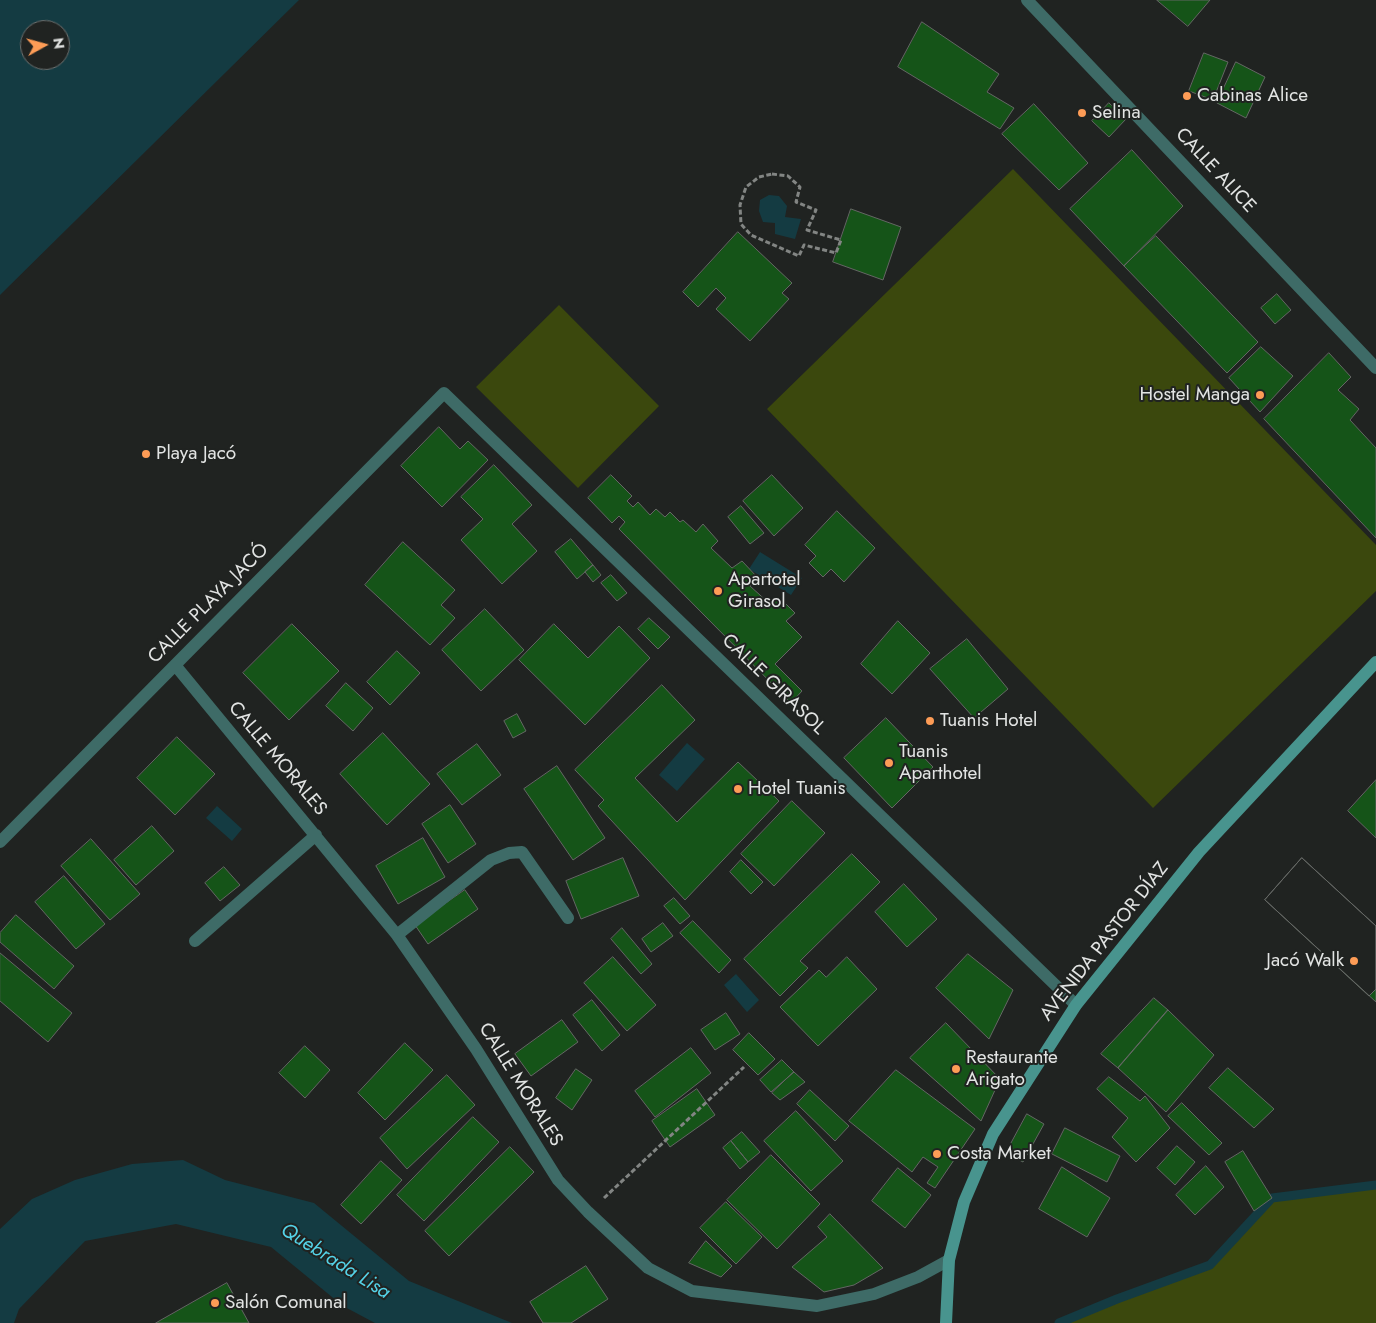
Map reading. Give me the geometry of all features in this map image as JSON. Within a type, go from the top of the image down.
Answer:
[{"type":"street","name":"CALLE ALICE","points":[[1027,0],[1376,368]]},
{"type":"street","name":"CALLE PLAYA JACÓ","points":[[0,842],[444,393]]},
{"type":"street","name":"CALLE GIRASOL","points":[[444,393],[1076,1005]]},
{"type":"street","name":"AVENIDA PASTOR DÍAZ","points":[[946,1323],[949,1260],[964,1202],[993,1134],[1076,1005],[1199,852],[1376,662]]},
{"type":"street","name":"CALLE MORALES","points":[[175,665],[398,935],[476,1049],[558,1180],[588,1212],[648,1268],[692,1291],[817,1306],[874,1294],[918,1277],[949,1260]]},
{"type":"street","points":[[194,941],[316,835]]},
{"type":"street","points":[[398,935],[491,860],[509,853],[522,852],[568,918]]},
{"type":"path","points":[[772,174],[788,176],[800,187],[796,202],[816,210],[807,230],[841,240],[836,253],[804,245],[799,256],[751,235],[741,224],[740,205],[746,187],[759,177],[772,174]]},
{"type":"path","points":[[588,1212],[744,1067]]},
{"type":"green space","points":[[1013,169],[1376,545],[1376,591],[1153,808],[767,409]]},
{"type":"green space","points":[[559,305],[659,406],[578,488],[476,387]]},
{"type":"green space","points":[[1376,1185],[1376,1323],[1061,1323],[1210,1265],[1272,1198]]},
{"type":"water","points":[[0,0],[299,0],[0,295]]},
{"type":"water","points":[[769,195],[779,196],[787,206],[785,217],[801,219],[795,239],[775,234],[775,223],[763,222],[759,211],[760,200]]},
{"type":"water","points":[[760,552],[802,578],[791,595],[749,569]]},
{"type":"water","points":[[687,743],[705,759],[677,791],[659,775]]},
{"type":"water","points":[[217,806],[242,829],[232,841],[206,818]]},
{"type":"water","points":[[736,974],[759,1000],[747,1012],[724,985]]},
{"type":"water","points":[[183,1160],[225,1180],[314,1203],[409,1281],[512,1323],[375,1323],[343,1306],[271,1247],[176,1224],[85,1241],[19,1309],[14,1323],[0,1323],[0,1229],[32,1199],[75,1180],[132,1164]]},
{"type":"building","points":[[1157,0],[1210,0],[1188,26]]},
{"type":"building","points":[[922,22],[999,74],[987,92],[1014,108],[1000,129],[898,67]]},
{"type":"building","points":[[1204,53],[1228,62],[1213,100],[1189,91]]},
{"type":"building","points":[[1236,62],[1265,77],[1246,118],[1217,103]]},
{"type":"building","points":[[1109,103],[1126,119],[1109,137],[1092,121]]},
{"type":"building","points":[[1034,104],[1088,163],[1059,190],[1002,134]]},
{"type":"building","points":[[1132,150],[1183,206],[1124,266],[1070,209]]},
{"type":"building","points":[[851,209],[901,227],[883,280],[833,262]]},
{"type":"building","points":[[738,232],[792,283],[782,293],[789,299],[750,341],[716,309],[726,298],[716,288],[698,307],[683,292]]},
{"type":"building","points":[[1156,236],[1258,342],[1227,373],[1124,266]]},
{"type":"building","points":[[1277,294],[1291,310],[1275,324],[1261,308]]},
{"type":"building","name":"Hostel Manga","points":[[1261,347],[1293,376],[1260,412],[1229,378]]},
{"type":"building","points":[[1329,353],[1351,377],[1338,390],[1359,409],[1350,420],[1376,448],[1376,538],[1264,419]]},
{"type":"building","points":[[439,427],[460,449],[468,441],[488,460],[442,507],[401,466]]},
{"type":"building","points":[[494,465],[532,505],[512,524],[537,551],[502,584],[461,540],[483,519],[461,497]]},
{"type":"building","name":"Apartotel Girasol","points":[[611,475],[632,496],[627,501],[633,507],[638,502],[650,515],[656,509],[665,517],[670,512],[680,522],[683,520],[696,532],[703,524],[718,541],[711,548],[732,568],[742,561],[758,578],[750,586],[771,605],[779,597],[795,613],[786,621],[802,637],[775,664],[802,691],[791,703],[619,529],[625,522],[619,516],[612,523],[588,498]]},
{"type":"building","points":[[772,475],[803,508],[774,536],[743,501]]},
{"type":"building","points":[[741,506],[764,533],[750,544],[728,517]]},
{"type":"building","points":[[837,511],[875,548],[844,582],[831,569],[823,577],[809,563],[816,556],[805,545]]},
{"type":"building","points":[[571,539],[593,565],[577,579],[555,552]]},
{"type":"building","points":[[403,542],[455,590],[441,605],[455,618],[430,645],[365,585]]},
{"type":"building","points":[[593,565],[601,575],[593,582],[585,572]]},
{"type":"building","points":[[611,575],[627,593],[617,601],[601,583]]},
{"type":"building","points":[[485,609],[524,650],[481,691],[442,650]]},
{"type":"building","points":[[649,618],[670,637],[658,649],[638,629]]},
{"type":"building","points":[[898,621],[930,653],[892,694],[861,664]]},
{"type":"building","points":[[292,624],[339,671],[289,720],[243,673]]},
{"type":"building","points":[[554,624],[588,658],[619,626],[650,658],[585,725],[519,660]]},
{"type":"building","points":[[967,639],[1008,689],[974,718],[930,669]]},
{"type":"building","points":[[397,651],[420,673],[390,705],[367,682]]},
{"type":"building","points":[[346,683],[373,708],[353,731],[326,706]]},
{"type":"building","name":"Hotel Tuanis","points":[[662,685],[695,720],[635,778],[677,822],[738,762],[779,801],[685,900],[598,806],[604,800],[575,770]]},
{"type":"building","points":[[517,714],[526,731],[513,738],[504,721]]},
{"type":"building","name":"Tuanis Aparthotel","points":[[886,718],[933,767],[892,808],[844,758]]},
{"type":"building","points":[[383,733],[430,784],[387,825],[340,774]]},
{"type":"building","points":[[177,737],[215,774],[175,815],[137,778]]},
{"type":"building","points":[[477,744],[501,775],[462,805],[437,774]]},
{"type":"building","points":[[557,766],[605,838],[573,860],[524,789]]},
{"type":"building","points":[[1376,780],[1376,838],[1348,811]]},
{"type":"building","points":[[792,801],[825,833],[774,886],[741,854]]},
{"type":"building","points":[[450,805],[476,844],[448,863],[422,824]]},
{"type":"building","points":[[152,826],[174,851],[136,885],[114,860]]},
{"type":"building","points":[[423,838],[445,877],[398,904],[376,866]]},
{"type":"building","points":[[91,839],[140,894],[110,920],[61,866]]},
{"type":"building","points":[[852,854],[880,882],[800,961],[808,968],[780,996],[744,959]]},
{"type":"building","points":[[623,858],[639,896],[581,919],[566,881]]},
{"type":"building","name":"Jacó Walk","points":[[1302,858],[1376,926],[1376,1002],[1265,900]]},
{"type":"building","name":"Jacó Walk","points":[[1302,858],[1376,926],[1376,989],[1369,996],[1265,900]]},
{"type":"building","points":[[741,860],[763,882],[751,894],[730,872]]},
{"type":"building","points":[[224,867],[240,885],[220,901],[205,883]]},
{"type":"building","points":[[64,876],[105,924],[76,949],[35,902]]},
{"type":"building","points":[[904,884],[937,919],[907,947],[875,912]]},
{"type":"building","points":[[465,890],[478,909],[428,944],[415,925]]},
{"type":"building","points":[[674,898],[690,916],[680,924],[664,906]]},
{"type":"building","points":[[16,915],[74,966],[54,989],[0,942],[0,933]]},
{"type":"building","points":[[693,921],[731,960],[719,973],[680,933]]},
{"type":"building","points":[[663,923],[673,936],[651,952],[642,939]]},
{"type":"building","points":[[622,928],[652,964],[641,974],[611,939]]},
{"type":"building","points":[[0,953],[72,1013],[48,1042],[0,1001]]},
{"type":"building","points":[[968,954],[1013,990],[989,1039],[936,988]]},
{"type":"building","points":[[613,957],[656,1005],[627,1031],[584,983]]},
{"type":"building","points":[[847,957],[877,989],[818,1046],[780,1007],[819,970],[826,977]]},
{"type":"building","points":[[1154,998],[1168,1010],[1118,1068],[1101,1054]]},
{"type":"building","points":[[592,1000],[620,1035],[602,1051],[573,1015]]},
{"type":"building","points":[[1168,1010],[1214,1055],[1166,1112],[1118,1068]]},
{"type":"building","points":[[726,1013],[740,1034],[715,1050],[701,1030]]},
{"type":"building","points":[[562,1020],[578,1042],[531,1076],[515,1054]]},
{"type":"building","name":"Restaurante Arigato","points":[[946,1023],[1000,1079],[981,1121],[910,1058]]},
{"type":"building","points":[[749,1033],[775,1059],[758,1075],[733,1050]]},
{"type":"building","points":[[405,1043],[433,1070],[385,1120],[358,1093]]},
{"type":"building","points":[[305,1046],[330,1070],[305,1098],[279,1073]]},
{"type":"building","points":[[691,1048],[711,1073],[655,1117],[635,1091]]},
{"type":"building","points":[[782,1060],[794,1072],[771,1092],[760,1080]]},
{"type":"building","points":[[1228,1068],[1274,1109],[1254,1128],[1209,1088]]},
{"type":"building","points":[[576,1069],[592,1080],[572,1110],[556,1098]]},
{"type":"building","points":[[896,1070],[975,1129],[935,1188],[927,1183],[938,1167],[923,1157],[912,1172],[849,1121]]},
{"type":"building","points":[[794,1072],[805,1082],[780,1100],[772,1093]]},
{"type":"building","points":[[447,1075],[475,1105],[407,1169],[380,1138]]},
{"type":"building","points":[[1109,1077],[1140,1101],[1145,1096],[1170,1128],[1136,1162],[1112,1137],[1128,1118],[1097,1089]]},
{"type":"building","points":[[697,1089],[715,1115],[670,1147],[652,1121]]},
{"type":"building","points":[[810,1090],[849,1126],[835,1141],[797,1104]]},
{"type":"building","points":[[1182,1103],[1222,1143],[1209,1155],[1168,1116]]},
{"type":"building","points":[[796,1111],[843,1161],[811,1191],[764,1141]]},
{"type":"building","points":[[1027,1114],[1044,1124],[1023,1162],[1006,1153]]},
{"type":"building","points":[[473,1117],[499,1142],[424,1221],[397,1195]]},
{"type":"building","points":[[1065,1128],[1120,1156],[1107,1182],[1052,1154]]},
{"type":"building","points":[[742,1132],[760,1152],[748,1162],[731,1141]]},
{"type":"building","points":[[731,1141],[748,1162],[740,1169],[723,1148]]},
{"type":"building","points":[[1177,1146],[1195,1162],[1175,1185],[1157,1168]]},
{"type":"building","points":[[510,1147],[534,1172],[449,1256],[425,1231]]},
{"type":"building","points":[[1243,1151],[1272,1198],[1254,1211],[1225,1162]]},
{"type":"building","points":[[771,1155],[820,1204],[777,1249],[727,1200]]},
{"type":"building","points":[[381,1161],[402,1180],[361,1224],[341,1205]]},
{"type":"building","points":[[1206,1166],[1224,1187],[1195,1215],[1176,1195]]},
{"type":"building","points":[[1062,1167],[1110,1198],[1087,1237],[1039,1209]]},
{"type":"building","points":[[898,1168],[931,1195],[905,1228],[872,1201]]},
{"type":"building","points":[[726,1202],[762,1237],[736,1264],[700,1228]]},
{"type":"building","points":[[830,1214],[883,1268],[854,1285],[824,1292],[792,1267],[827,1237],[818,1227]]},
{"type":"building","points":[[706,1241],[732,1266],[721,1277],[689,1263]]},
{"type":"building","points":[[586,1266],[608,1299],[571,1323],[543,1323],[530,1302]]},
{"type":"building","name":"Salón Comunal","points":[[227,1283],[249,1323],[156,1323]]},
{"type":"waterway","name":"Quebrada Lisa","points":[[1059,1323],[1117,1299],[1210,1265],[1272,1198],[1376,1185]]},
{"type":"place","name":"Cabinas Alice","points":[[1187,96]]},
{"type":"place","name":"Selina","points":[[1082,113]]},
{"type":"place","name":"Hostel Manga","points":[[1260,395]]},
{"type":"place","name":"Playa Jacó","points":[[146,454]]},
{"type":"place","name":"Apartotel Girasol","points":[[718,591]]},
{"type":"place","name":"Tuanis Hotel","points":[[930,721]]},
{"type":"place","name":"Tuanis Aparthotel","points":[[889,763]]},
{"type":"place","name":"Hotel Tuanis","points":[[738,789]]},
{"type":"place","name":"Jacó Walk","points":[[1354,961]]},
{"type":"place","name":"Restaurante Arigato","points":[[956,1069]]},
{"type":"place","name":"Costa Market","points":[[937,1154]]},
{"type":"place","name":"Salón Comunal","points":[[215,1303]]}]
